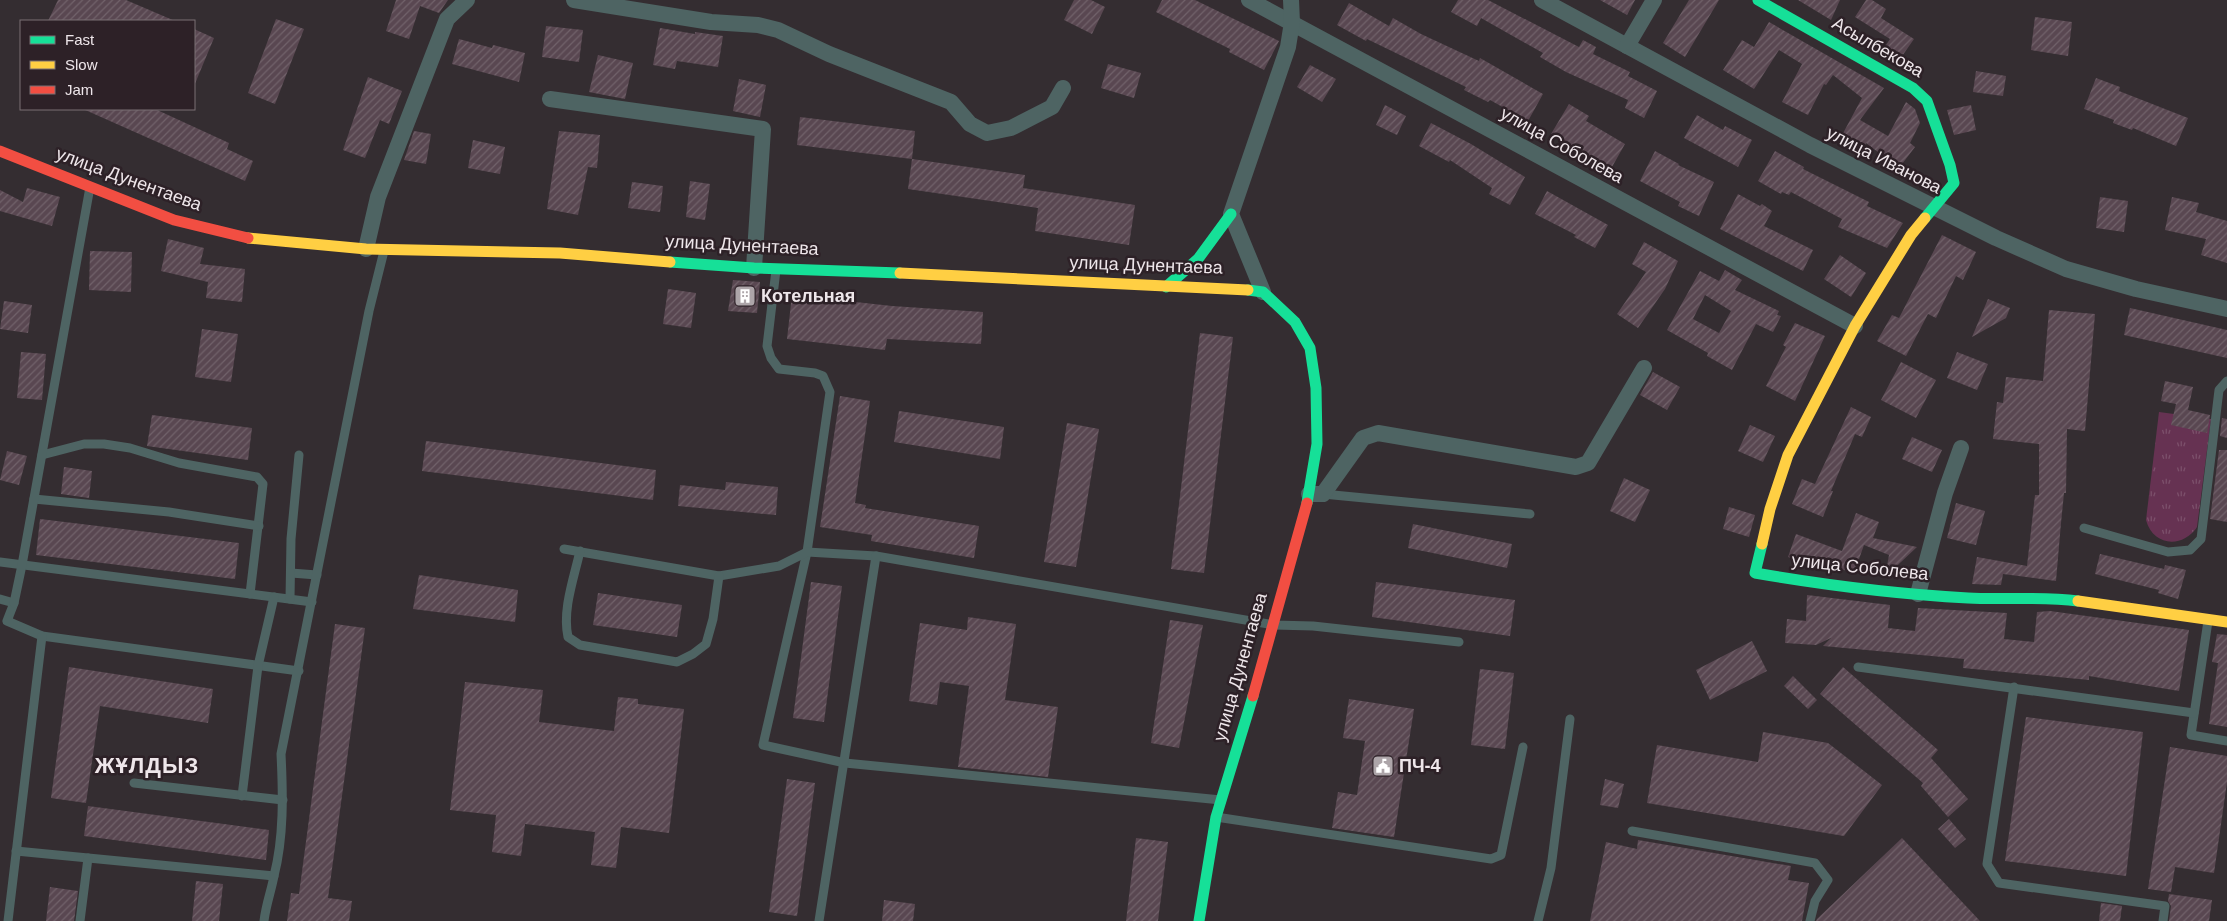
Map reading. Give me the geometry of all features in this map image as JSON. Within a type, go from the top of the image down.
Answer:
[{"type":"street","points":[[366,249],[378,197],[447,19],[467,0]]},
{"type":"street","points":[[574,0],[711,22],[758,25],[778,30],[829,54],[951,102],[970,124],[987,133],[1011,128],[1052,107],[1063,88]]},
{"type":"street","name":"улица Соболева","points":[[1249,0],[1855,326]]},
{"type":"street","points":[[1166,287],[1198,259],[1231,214],[1288,47],[1292,22],[1291,0]]},
{"type":"street","name":"улица Иванова","points":[[1542,0],[1810,145],[1996,238],[2066,269],[2136,289],[2227,309]]},
{"type":"street","points":[[1627,46],[1654,0]]},
{"type":"street","name":"Асылбекова","points":[[1758,0],[1912,88],[1926,101],[1950,165],[1954,183],[1934,207]]},
{"type":"street","points":[[550,99],[763,129],[754,268]]},
{"type":"street","name":"улица Дунентаева","points":[[0,151],[174,220],[253,239],[366,249],[560,253],[754,268],[1166,287],[1238,288],[1263,292],[1295,322],[1310,348],[1316,388],[1316,494],[1216,817],[1199,921]]},
{"type":"street","name":"улица Соболева","points":[[1934,207],[1911,236],[1855,326],[1788,455],[1770,509],[1755,573],[1798,581],[1918,594],[2026,599],[2051,597],[2227,622]]},
{"type":"street","points":[[1231,214],[1263,292]]},
{"type":"street","points":[[1316,494],[1364,438],[1378,432],[1576,467],[1588,463],[1644,368]]},
{"type":"street","points":[[1918,594],[1945,493],[1961,448]]},
{"type":"lane","points":[[90,187],[22,565],[14,603],[4,621],[42,636],[299,671]]},
{"type":"lane","points":[[264,921],[266,900],[274,876],[284,800],[281,754],[299,671],[369,310],[384,249]]},
{"type":"lane","points":[[776,269],[767,346],[769,353],[779,369],[815,373],[823,376],[830,392],[807,552],[762,745],[845,763],[1221,800]]},
{"type":"lane","points":[[2084,528],[2168,552],[2190,550],[2201,539],[2219,390],[2227,381]]},
{"type":"lane","points":[[42,455],[84,444],[104,444],[130,448],[179,463],[257,476],[263,484],[250,594]]},
{"type":"lane","points":[[290,599],[291,539],[299,455]]},
{"type":"lane","points":[[1316,494],[1530,514]]},
{"type":"lane","points":[[34,499],[169,512],[259,526]]},
{"type":"lane","points":[[564,549],[719,576],[779,566],[807,552],[876,556],[1274,625],[1313,626],[1459,642]]},
{"type":"lane","points":[[580,551],[568,603],[566,628],[568,637],[580,645],[619,653],[677,662],[693,654],[706,644],[713,619],[719,576]]},
{"type":"lane","points":[[819,921],[876,556]]},
{"type":"lane","points":[[0,562],[312,602]]},
{"type":"lane","points":[[291,573],[317,575]]},
{"type":"lane","points":[[242,796],[258,666],[274,597]]},
{"type":"lane","points":[[0,599],[14,603]]},
{"type":"lane","points":[[2208,619],[2191,735],[2227,741]]},
{"type":"lane","points":[[8,921],[42,636]]},
{"type":"lane","points":[[1858,667],[2194,713]]},
{"type":"lane","points":[[2014,688],[1987,864],[1999,883],[2165,906],[2163,921]]},
{"type":"lane","points":[[1538,921],[1551,868],[1570,719]]},
{"type":"lane","points":[[1216,817],[1491,859],[1498,858],[1501,855],[1524,747]]},
{"type":"lane","points":[[134,783],[284,800]]},
{"type":"lane","points":[[1632,831],[1815,863],[1828,880],[1815,901],[1810,921]]},
{"type":"lane","points":[[16,851],[274,876]]},
{"type":"lane","points":[[80,921],[88,858]]},
{"type":"green space","points":[[2159,412],[2211,419],[2197,527],[2184,539],[2168,542],[2155,535],[2146,520]]},
{"type":"building","points":[[58,0],[126,0],[173,20],[48,20]]},
{"type":"building","points":[[396,0],[448,0],[439,13],[420,6],[409,39],[386,31]]},
{"type":"building","points":[[1074,0],[1091,0],[1105,7],[1092,34],[1064,20]]},
{"type":"building","points":[[1162,0],[1195,0],[1279,41],[1264,70],[1229,52],[1230,49],[1156,12]]},
{"type":"building","points":[[1458,0],[1488,0],[1579,47],[1583,40],[1596,47],[1593,54],[1630,72],[1628,76],[1657,91],[1644,118],[1625,108],[1628,100],[1566,72],[1540,57],[1543,53],[1481,18],[1477,26],[1451,12]]},
{"type":"building","points":[[1600,0],[1635,0],[1627,15]]},
{"type":"building","points":[[1689,0],[1719,0],[1685,57],[1663,43]]},
{"type":"building","points":[[1798,0],[1840,0],[1831,20]]},
{"type":"building","points":[[1866,0],[1872,0],[1886,9],[1881,18],[1914,39],[1900,59],[1884,48],[1890,39],[1855,17]]},
{"type":"building","points":[[1349,3],[1389,26],[1393,18],[1421,34],[1479,61],[1480,58],[1543,94],[1528,121],[1490,100],[1488,102],[1464,90],[1466,87],[1367,39],[1366,41],[1337,25]]},
{"type":"building","points":[[2035,17],[2072,22],[2068,56],[2031,50]]},
{"type":"building","points":[[276,19],[304,29],[275,104],[248,93]]},
{"type":"building","points":[[1769,22],[1884,88],[1860,120],[1888,136],[1906,102],[1915,109],[1920,123],[1910,143],[1915,147],[1899,168],[1866,143],[1863,149],[1841,137],[1862,98],[1833,75],[1826,85],[1824,84],[1808,115],[1782,102],[1802,64],[1779,50],[1754,89],[1723,70],[1742,40],[1754,47]]},
{"type":"building","points":[[546,26],[583,30],[579,62],[542,57]]},
{"type":"building","points":[[660,28],[695,34],[695,32],[723,36],[718,67],[677,61],[675,69],[653,65]]},
{"type":"building","points":[[195,29],[214,38],[195,84]]},
{"type":"building","points":[[459,39],[492,48],[493,45],[525,53],[519,82],[452,64]]},
{"type":"building","points":[[598,55],[633,63],[625,99],[589,92]]},
{"type":"building","points":[[1108,64],[1141,73],[1134,98],[1101,88]]},
{"type":"building","points":[[1310,65],[1336,79],[1322,102],[1297,87]]},
{"type":"building","points":[[1976,71],[2006,76],[2003,96],[1973,92]]},
{"type":"building","points":[[368,77],[402,91],[389,124],[380,120],[365,158],[343,150]]},
{"type":"building","points":[[2096,78],[2120,87],[2119,91],[2188,118],[2176,146],[2133,128],[2132,130],[2113,123],[2114,120],[2084,109]]},
{"type":"building","points":[[739,79],[766,85],[760,117],[733,111]]},
{"type":"building","points":[[1569,104],[1589,116],[1586,121],[1625,144],[1608,174],[1589,163],[1592,158],[1551,134]]},
{"type":"building","points":[[1385,105],[1406,116],[1397,135],[1376,125]]},
{"type":"building","points":[[1971,105],[1976,130],[1954,135],[1947,110]]},
{"type":"building","points":[[85,110],[157,110],[229,143],[227,149],[253,161],[245,181]]},
{"type":"building","points":[[1697,115],[1723,130],[1725,126],[1752,140],[1738,167],[1684,138]]},
{"type":"building","points":[[800,117],[915,131],[912,159],[797,145]]},
{"type":"building","points":[[1431,123],[1471,144],[1525,177],[1510,205],[1489,194],[1492,188],[1450,160],[1449,162],[1419,146]]},
{"type":"building","points":[[414,131],[431,134],[426,164],[404,160]]},
{"type":"building","points":[[559,131],[600,135],[597,168],[588,167],[578,215],[547,209]]},
{"type":"building","points":[[473,140],[505,147],[500,174],[468,168]]},
{"type":"building","points":[[1655,151],[1678,165],[1714,182],[1699,216],[1678,206],[1680,202],[1640,181]]},
{"type":"building","points":[[1775,151],[1804,167],[1803,169],[1869,202],[1867,206],[1903,223],[1887,248],[1838,227],[1842,219],[1791,192],[1789,195],[1782,192],[1781,194],[1758,181]]},
{"type":"building","points":[[912,159],[1025,175],[1023,188],[1135,205],[1129,245],[1035,231],[1038,208],[908,189]]},
{"type":"building","points":[[690,181],[710,184],[705,220],[686,217]]},
{"type":"building","points":[[632,182],[663,186],[660,212],[628,208]]},
{"type":"building","points":[[27,188],[60,197],[52,226],[0,211],[0,190],[23,202]]},
{"type":"building","points":[[1547,191],[1608,225],[1595,248],[1574,237],[1576,235],[1535,214]]},
{"type":"building","points":[[1738,194],[1760,206],[1762,204],[1772,211],[1764,226],[1813,250],[1803,271],[1720,229]]},
{"type":"building","points":[[2100,197],[2128,201],[2124,232],[2096,228]]},
{"type":"building","points":[[2172,197],[2199,203],[2196,212],[2227,221],[2227,263],[2201,255],[2206,239],[2165,230]]},
{"type":"building","points":[[1942,235],[1976,252],[1963,280],[1956,276],[1936,318],[1928,314],[1906,356],[1877,341],[1892,315],[1899,318]]},
{"type":"building","points":[[168,239],[204,248],[200,264],[245,269],[242,302],[206,298],[208,282],[161,271]]},
{"type":"building","points":[[1644,242],[1678,261],[1665,289],[1638,328],[1617,314],[1646,272],[1632,264]]},
{"type":"building","points":[[90,251],[132,252],[131,292],[89,290]]},
{"type":"building","points":[[1840,255],[1866,273],[1851,297],[1824,279]]},
{"type":"building","points":[[1725,270],[1742,280],[1735,290],[1779,311],[1777,315],[1781,316],[1773,332],[1756,324],[1732,370],[1707,356],[1708,353],[1667,330],[1700,271],[1719,281]],"holes":[[[1705,295],[1731,311],[1719,333],[1693,319]]]},
{"type":"building","name":"Котельная","points":[[733,280],[760,282],[757,313],[728,311]]},
{"type":"building","points":[[668,289],[696,293],[691,328],[663,324]]},
{"type":"building","points":[[792,295],[892,306],[983,312],[981,344],[887,339],[885,350],[787,339]]},
{"type":"building","points":[[1988,299],[2010,308],[2006,318],[1972,337]]},
{"type":"building","points":[[4,301],[32,305],[28,333],[0,329]]},
{"type":"building","points":[[2130,308],[2227,330],[2227,358],[2124,335]]},
{"type":"building","points":[[2049,310],[2095,314],[2085,431],[2067,429],[2066,493],[2064,493],[2056,581],[2003,574],[2001,585],[1972,584],[1977,557],[2027,566],[2035,495],[2039,495],[2039,444],[1993,439],[1997,402],[2003,403],[2006,377],[2043,381]]},
{"type":"building","points":[[1795,323],[1825,336],[1795,401],[1766,386],[1786,347],[1783,345]]},
{"type":"building","points":[[202,329],[238,334],[231,382],[195,377]]},
{"type":"building","points":[[1200,333],[1233,337],[1204,573],[1171,569]]},
{"type":"building","points":[[21,352],[46,354],[42,400],[17,398]]},
{"type":"building","points":[[1957,352],[1988,364],[1977,390],[1947,378]]},
{"type":"building","points":[[1901,362],[1936,380],[1916,418],[1881,400]]},
{"type":"building","points":[[1653,372],[1680,387],[1667,410],[1640,395]]},
{"type":"building","points":[[2165,381],[2193,387],[2188,410],[2210,415],[2207,433],[2171,425],[2176,404],[2161,401]]},
{"type":"building","points":[[840,396],[870,401],[855,503],[866,505],[865,508],[979,526],[974,558],[871,541],[872,535],[820,527]]},
{"type":"building","points":[[1851,407],[1871,417],[1862,437],[1855,434],[1831,491],[1833,491],[1823,517],[1792,504],[1802,479],[1815,484]]},
{"type":"building","points":[[899,411],[1004,427],[1000,459],[894,442]]},
{"type":"building","points":[[152,415],[252,428],[248,460],[147,446]]},
{"type":"building","points":[[2222,418],[2227,419],[2227,438],[2220,436]]},
{"type":"building","points":[[1067,423],[1099,429],[1076,567],[1044,562]]},
{"type":"building","points":[[1750,425],[1775,436],[1763,462],[1738,451]]},
{"type":"building","points":[[1912,437],[1942,450],[1932,472],[1902,459]]},
{"type":"building","points":[[426,441],[656,470],[653,500],[422,471]]},
{"type":"building","points":[[2219,450],[2227,450],[2227,522],[2210,519]]},
{"type":"building","points":[[7,451],[27,456],[19,485],[0,480]]},
{"type":"building","points":[[64,467],[92,471],[89,498],[61,494]]},
{"type":"building","points":[[1624,478],[1650,490],[1635,522],[1610,511]]},
{"type":"building","points":[[726,482],[778,487],[776,515],[678,506],[680,485],[725,490]]},
{"type":"building","points":[[1956,503],[1985,511],[1976,545],[1947,538]]},
{"type":"building","points":[[1729,507],[1755,515],[1749,537],[1723,529]]},
{"type":"building","points":[[1856,513],[1879,522],[1873,538],[1917,547],[1885,577],[1889,555],[1864,545],[1854,573],[1824,564],[1823,569],[1788,557],[1796,534],[1842,551]]},
{"type":"building","points":[[40,519],[239,543],[235,579],[36,555]]},
{"type":"building","points":[[1413,524],[1512,544],[1507,568],[1408,548]]},
{"type":"building","points":[[2100,554],[2164,569],[2165,565],[2186,570],[2178,599],[2158,593],[2159,590],[2095,574]]},
{"type":"building","points":[[419,575],[518,590],[515,622],[413,609]]},
{"type":"building","points":[[811,582],[842,586],[824,722],[793,718]]},
{"type":"building","points":[[1376,582],[1515,600],[1510,636],[1372,617]]},
{"type":"building","points":[[598,593],[682,605],[677,637],[593,625]]},
{"type":"building","points":[[1807,595],[1890,605],[1888,628],[1915,631],[1918,608],[2007,613],[2004,639],[2034,642],[2037,612],[2050,611],[2189,630],[2179,691],[2089,676],[2089,680],[1963,668],[1964,659],[1823,646],[1831,638],[1816,645],[1785,643],[1787,619],[1806,621]]},
{"type":"building","points":[[968,617],[1016,624],[1005,700],[1058,707],[1048,777],[958,767],[969,686],[940,682],[937,705],[909,701],[920,623],[967,630]]},
{"type":"building","points":[[1170,620],[1203,625],[1179,748],[1151,743]]},
{"type":"building","points":[[335,624],[365,628],[328,898],[352,901],[349,921],[287,921],[291,893],[299,894]]},
{"type":"building","points":[[2217,634],[2227,635],[2227,727],[2209,724],[2218,663],[2212,662]]},
{"type":"building","points":[[1752,641],[1767,671],[1710,700],[1696,670]]},
{"type":"building","points":[[69,667],[213,689],[208,723],[100,706],[86,803],[51,798]]},
{"type":"building","points":[[1843,667],[1938,750],[1931,758],[1968,799],[1948,817],[1921,786],[1923,783],[1820,694]]},
{"type":"building","points":[[1480,669],[1514,673],[1505,749],[1471,745]]},
{"type":"building","points":[[1793,676],[1817,700],[1808,709],[1784,686]]},
{"type":"building","points":[[465,682],[543,690],[539,722],[614,731],[618,697],[638,699],[638,704],[684,709],[669,833],[621,827],[616,868],[591,865],[595,832],[525,824],[521,856],[492,852],[496,815],[450,810]]},
{"type":"building","name":"ПЧ-4","points":[[1349,699],[1414,709],[1394,837],[1332,828],[1338,792],[1357,795],[1365,741],[1343,738]]},
{"type":"building","points":[[2026,717],[2143,732],[2126,876],[2005,861]]},
{"type":"building","points":[[1763,732],[1828,743],[1882,785],[1844,836],[1647,803],[1657,745],[1758,762]]},
{"type":"building","points":[[2170,747],[2227,756],[2227,782],[2214,873],[2175,867],[2171,892],[2148,889]]},
{"type":"building","points":[[787,779],[815,783],[797,916],[769,912]]},
{"type":"building","points":[[1605,779],[1624,784],[1618,808],[1600,805]]},
{"type":"building","points":[[88,806],[269,830],[266,860],[84,836]]},
{"type":"building","points":[[1949,819],[1966,839],[1955,848],[1938,829]]},
{"type":"building","points":[[1136,838],[1168,842],[1158,921],[1126,921]]},
{"type":"building","points":[[1902,838],[1980,921],[1816,921],[1817,919]]},
{"type":"building","points":[[1638,840],[1791,866],[1788,880],[1809,883],[1802,921],[1590,921],[1606,842],[1637,849]]},
{"type":"building","points":[[196,881],[223,884],[219,921],[192,921]]},
{"type":"building","points":[[50,887],[78,891],[74,921],[46,921]]},
{"type":"building","points":[[2169,894],[2212,900],[2209,921],[2169,921],[2171,906],[2168,901]]},
{"type":"building","points":[[884,900],[915,904],[913,921],[882,921]]},
{"type":"building","points":[[2101,903],[2122,906],[2120,921],[2099,921]]},
{"type":"traffic: fast","points":[[1758,0],[1913,88],[1927,101],[1950,165],[1954,183],[1925,218]]},
{"type":"traffic: fast","points":[[1166,287],[1198,259],[1231,214]]},
{"type":"traffic: fast","points":[[670,262],[754,268],[900,273]]},
{"type":"traffic: fast","points":[[1248,290],[1263,292],[1295,322],[1310,348],[1316,388],[1317,444],[1307,503]]},
{"type":"traffic: fast","points":[[1762,544],[1755,573],[1834,585],[1914,594],[1968,598],[2078,601]]},
{"type":"traffic: fast","points":[[1199,921],[1216,817],[1253,696]]},
{"type":"traffic: slow","points":[[1762,544],[1770,509],[1788,455],[1855,326],[1911,235],[1925,218]]},
{"type":"traffic: slow","points":[[248,238],[366,249],[560,253],[670,262]]},
{"type":"traffic: slow","points":[[900,273],[1248,290]]},
{"type":"traffic: slow","points":[[2078,601],[2227,622]]},
{"type":"traffic: jam","points":[[0,151],[174,220],[248,238]]},
{"type":"traffic: jam","points":[[1253,696],[1307,503]]},
{"type":"place","name":"Котельная","points":[[745,296]]},
{"type":"place","name":"ПЧ-4","points":[[1383,766]]},
{"type":"district","name":"ЖҰЛДЫЗ","points":[[147,765]]}]
